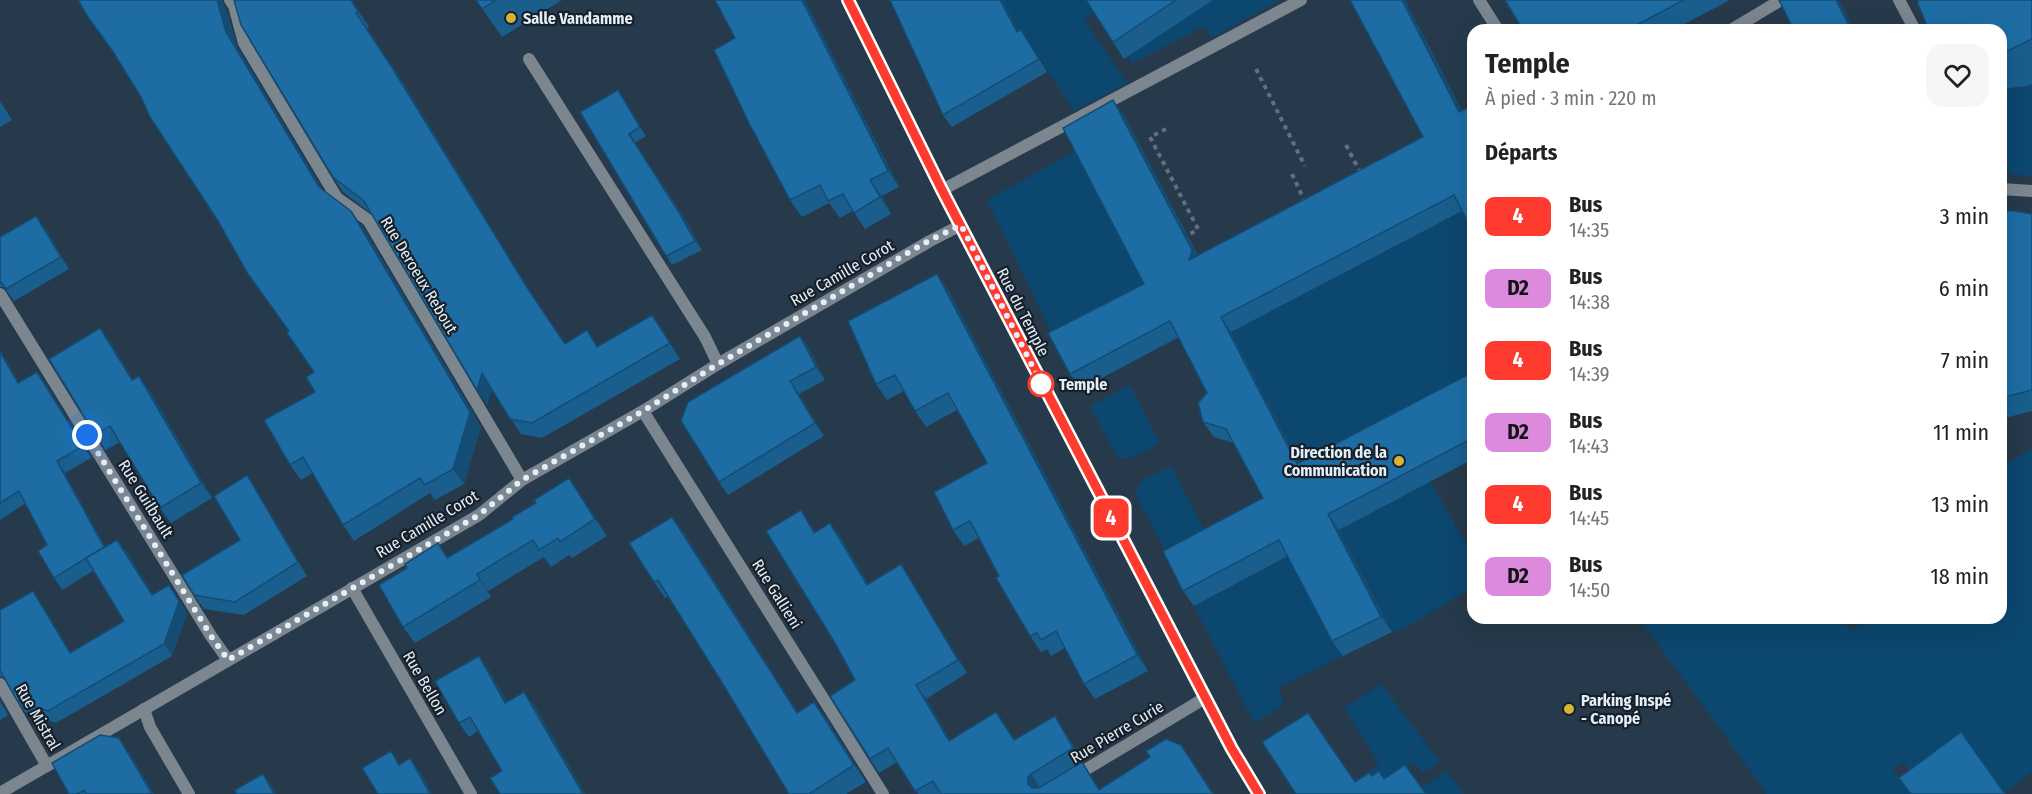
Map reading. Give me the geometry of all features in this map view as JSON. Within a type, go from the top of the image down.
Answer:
[{"type":"street","name":"Rue Deroeux Rebout","points":[[230,0],[234,6],[244,43],[337,198],[368,220],[522,480]]},
{"type":"street","name":"Rue du Temple","points":[[848,0],[942,190],[1205,698],[1259,794]]},
{"type":"street","points":[[942,190],[1301,0]]},
{"type":"street","points":[[1479,0],[1494,24]]},
{"type":"street","points":[[1743,24],[1764,4],[1781,0]]},
{"type":"street","points":[[1899,0],[1913,24]]},
{"type":"street","points":[[529,59],[705,337],[718,364]]},
{"type":"street","points":[[2007,189],[2032,191]]},
{"type":"street","name":"Rue Camille Corot","points":[[0,793],[479,515],[522,480],[643,411],[718,364],[930,240],[961,225]]},
{"type":"street","name":"Rue Guilbault","points":[[0,294],[228,660]]},
{"type":"street","name":"Rue Gallieni","points":[[643,411],[883,794]]},
{"type":"street","name":"Rue Bellon","points":[[352,588],[471,794]]},
{"type":"street","name":"Rue Mistral","points":[[0,684],[47,766]]},
{"type":"street","name":"Rue Pierre Curie","points":[[1045,794],[1205,698]]},
{"type":"street","points":[[144,709],[150,727],[189,794]]},
{"type":"path","points":[[1256,69],[1305,166]]},
{"type":"path","points":[[1166,129],[1150,137],[1198,229],[1187,236]]},
{"type":"path","points":[[1346,145],[1359,172],[1350,177]]},
{"type":"path","points":[[1292,174],[1309,209]]},
{"type":"path","points":[[1305,202],[1314,197]]},
{"type":"shaded area","points":[[988,0],[1114,0],[1084,20],[1127,83],[1074,111],[1029,42]]},
{"type":"shaded area","points":[[1213,0],[1280,0],[1211,38],[1204,26],[1132,64],[1128,56]]},
{"type":"shaded area","points":[[2032,85],[2032,176],[2010,174],[2007,168],[2007,89]]},
{"type":"shaded area","points":[[1077,150],[1171,290],[1059,348],[987,200]]},
{"type":"shaded area","points":[[1464,210],[1467,216],[1467,395],[1308,479],[1231,332]]},
{"type":"shaded area","points":[[1130,385],[1160,443],[1134,457],[1118,459],[1090,406]]},
{"type":"shaded area","points":[[2032,449],[2032,772],[2004,793],[1969,744],[1915,778],[1904,762],[1893,769],[1911,794],[1767,794],[1643,624],[1846,624],[1851,631],[1861,624],[2007,624],[2007,463]]},
{"type":"shaded area","points":[[1171,466],[1206,533],[1167,554],[1134,492],[1144,479]]},
{"type":"shaded area","points":[[1430,482],[1467,545],[1467,591],[1403,629],[1392,632],[1346,542],[1327,536]]},
{"type":"shaded area","points":[[1293,554],[1343,656],[1278,688],[1284,705],[1254,723],[1194,606]]},
{"type":"shaded area","points":[[1381,684],[1440,762],[1423,773],[1415,763],[1363,794],[1355,781],[1379,764],[1344,708]]},
{"type":"shaded area","points":[[1447,771],[1464,794],[1411,794]]},
{"type":"building","points":[[78,0],[217,0],[226,32],[319,187],[351,211],[470,412],[453,469],[425,485],[420,478],[343,525],[303,457],[290,465],[264,420],[315,392],[306,377],[314,372],[287,333],[289,331],[248,274],[218,221],[150,117],[141,97],[112,50]]},
{"type":"building","points":[[234,0],[351,0],[358,11],[356,13],[528,289],[565,344],[587,330],[597,347],[652,315],[670,343],[532,423],[510,419],[482,373],[477,390],[364,201],[333,177],[241,25]]},
{"type":"building","points":[[476,0],[496,0],[482,9]]},
{"type":"building","points":[[715,0],[802,0],[888,171],[870,180],[880,197],[854,213],[843,194],[828,201],[820,185],[790,200],[714,50],[735,38]]},
{"type":"building","points":[[890,0],[1000,0],[1017,32],[1021,30],[1039,59],[943,115]]},
{"type":"building","points":[[1086,0],[1176,0],[1113,42]]},
{"type":"building","points":[[1350,0],[1402,0],[1459,112],[1467,108],[1467,220],[1454,195],[1221,317],[1297,464],[1467,375],[1467,441],[1328,514],[1381,617],[1332,641],[1279,540],[1183,591],[1163,551],[1263,498],[1226,429],[1203,422],[1198,403],[1207,393],[1170,321],[1070,374],[1048,333],[1144,284],[1063,128],[1113,100],[1192,250],[1189,260],[1423,137]]},
{"type":"building","points":[[1505,0],[1684,0],[1638,24],[1519,24]]},
{"type":"building","points":[[1779,0],[1836,0],[1848,24],[1791,24]]},
{"type":"building","points":[[1918,0],[2032,0],[2032,39],[2007,52],[2007,24],[1926,24]]},
{"type":"building","points":[[618,90],[640,127],[629,134],[695,241],[666,256],[580,112]]},
{"type":"building","points":[[2007,211],[2032,214],[2032,390],[2007,396]]},
{"type":"building","points":[[36,216],[61,257],[6,289],[0,281],[0,237]]},
{"type":"building","points":[[937,274],[1137,655],[1084,684],[1056,631],[1041,640],[1037,633],[1030,636],[996,578],[999,576],[970,521],[953,530],[934,492],[987,463],[948,393],[915,411],[895,375],[876,384],[848,321]]},
{"type":"building","points":[[100,328],[132,380],[139,376],[201,483],[160,508],[110,426],[95,434],[49,359]]},
{"type":"building","points":[[800,336],[816,367],[790,381],[815,423],[719,482],[681,421],[688,402]]},
{"type":"building","points":[[0,352],[18,383],[37,372],[83,446],[57,461],[104,547],[54,578],[38,551],[47,545],[19,491],[0,503]]},
{"type":"building","points":[[247,475],[298,562],[235,602],[194,595],[182,575],[240,540],[214,496]]},
{"type":"building","points":[[569,478],[595,519],[560,542],[558,538],[539,550],[533,540],[477,574],[480,580],[403,627],[379,585],[407,568],[405,564],[438,543],[447,558],[513,519],[512,517],[536,503],[534,500]]},
{"type":"building","points":[[801,510],[814,533],[830,523],[867,585],[901,564],[958,660],[916,685],[949,741],[996,712],[1014,740],[1055,716],[1073,748],[1031,774],[1028,777],[1028,784],[1032,788],[1039,788],[1082,762],[1099,790],[1150,757],[1146,751],[1166,739],[1181,745],[1213,794],[941,794],[933,781],[915,791],[888,748],[870,759],[830,696],[855,680],[835,643],[766,531]]},
{"type":"building","points":[[672,517],[797,713],[814,702],[854,765],[809,794],[789,794],[658,580],[654,582],[629,543]]},
{"type":"building","points":[[117,540],[152,595],[169,585],[179,601],[164,644],[48,711],[17,700],[0,670],[0,610],[33,591],[70,653],[124,621],[86,558]]},
{"type":"building","points":[[479,656],[505,703],[524,692],[583,794],[500,794],[490,778],[502,771],[470,717],[459,723],[435,681]]},
{"type":"building","points":[[1308,713],[1355,782],[1369,773],[1372,776],[1379,771],[1384,779],[1405,765],[1426,794],[1296,794],[1262,742]]},
{"type":"building","points":[[1961,732],[2005,794],[1911,794],[1899,778]]},
{"type":"building","points":[[100,735],[119,738],[152,794],[86,794],[84,790],[77,794],[69,794],[52,763]]},
{"type":"building","points":[[391,751],[399,765],[410,758],[430,794],[378,794],[362,768]]},
{"type":"building","points":[[263,774],[274,794],[237,794],[235,790]]},
{"type":"bus line","name":"4","points":[[848,0],[1035,371],[1232,749],[1259,794]]},
{"type":"place","name":"Salle Vandamme","points":[[511,18]]},
{"type":"place","name":"Temple","points":[[1041,384]]},
{"type":"place","name":"Direction de la Communication","points":[[1399,461]]},
{"type":"place","name":"Parking Inspé - Canopé","points":[[1569,709]]},
{"type":"route","points":[[87,435],[228,660],[479,515],[522,480],[643,411],[718,364],[930,240],[961,225],[1045,391],[1041,384]]}]
